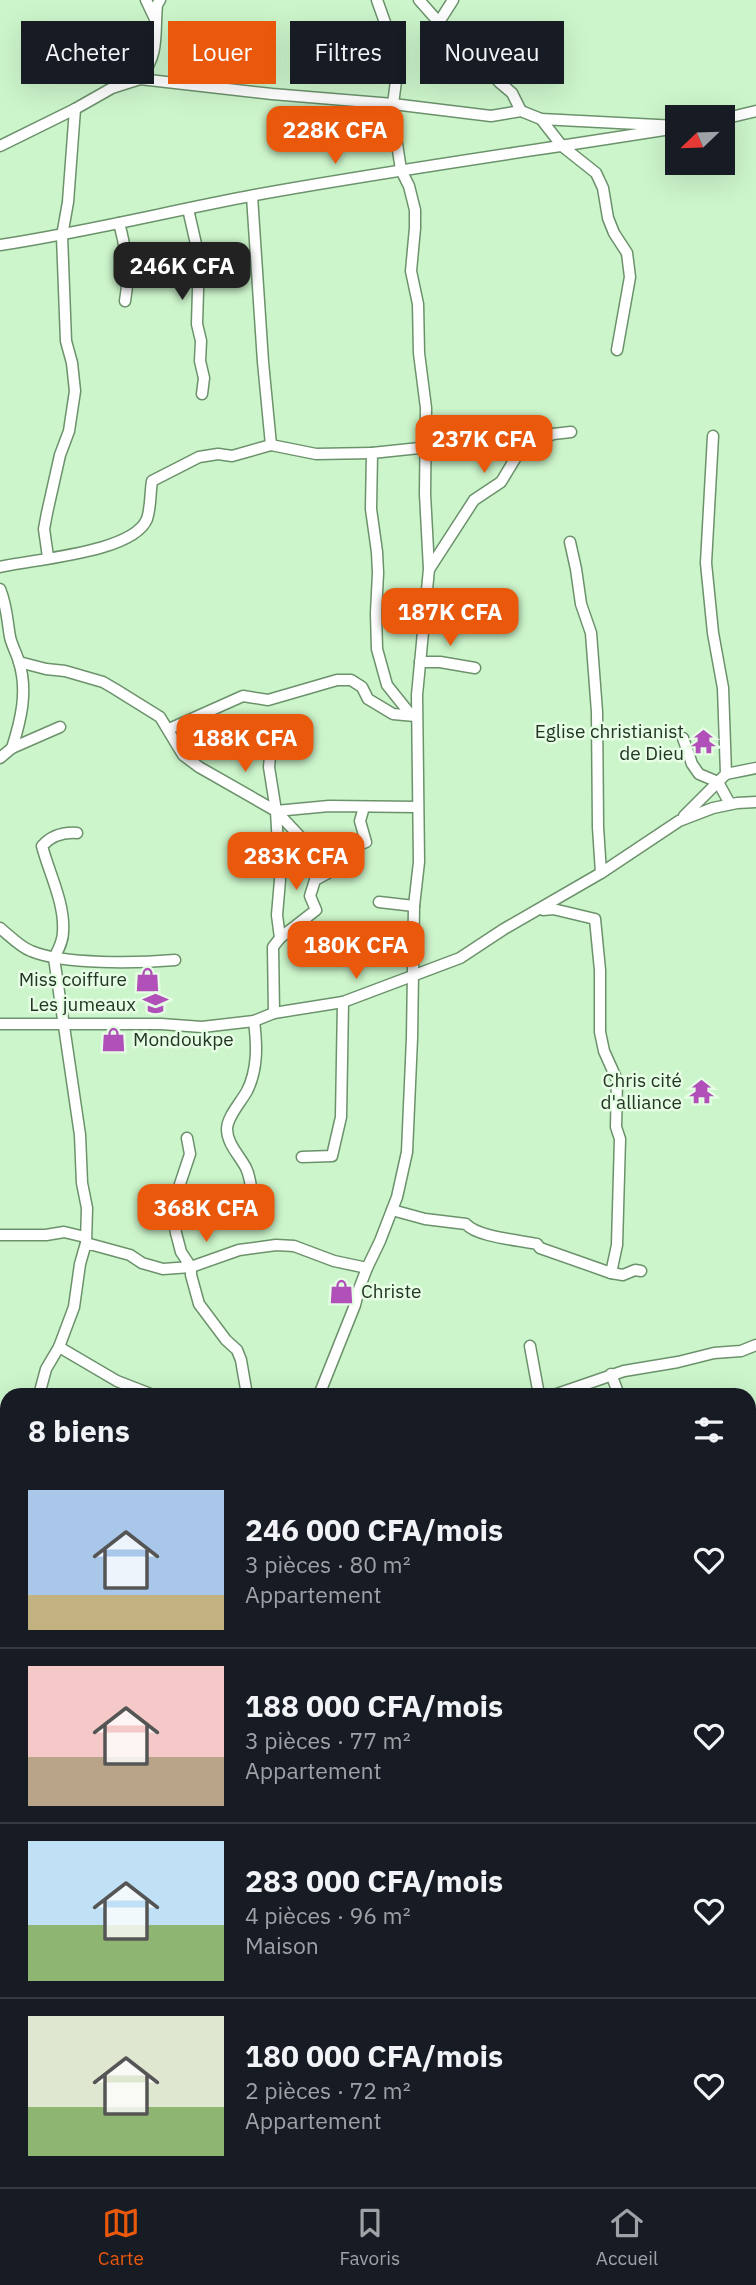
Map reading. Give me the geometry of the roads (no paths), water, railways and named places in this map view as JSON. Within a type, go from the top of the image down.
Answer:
[{"type":"street","points":[[146,0],[156,20]]},
{"type":"street","points":[[154,44],[157,5],[160,0]]},
{"type":"street","points":[[322,1388],[392,1210],[407,1152],[412,1038],[411,978],[419,862],[414,716],[429,569],[425,507],[426,408],[419,353],[418,304],[411,271],[415,210],[409,186],[401,170],[393,104],[396,80],[390,33],[377,0]]},
{"type":"street","points":[[383,14],[384,0]]},
{"type":"street","points":[[419,0],[438,21]]},
{"type":"street","points":[[440,21],[453,0]]},
{"type":"street","points":[[154,81],[491,116],[521,111],[541,119],[665,126]]},
{"type":"street","points":[[0,146],[124,84]]},
{"type":"street","points":[[502,84],[513,93],[521,111]]},
{"type":"street","points":[[48,557],[44,529],[60,455],[69,431],[75,391],[66,341],[62,236],[68,202],[75,109]]},
{"type":"street","points":[[735,116],[756,111]]},
{"type":"street","points":[[541,119],[562,146],[596,173],[606,199],[608,218],[627,253],[629,277],[617,350]]},
{"type":"street","points":[[0,245],[62,236],[252,196],[401,170],[665,129]]},
{"type":"street","points":[[252,196],[271,446]]},
{"type":"street","points":[[188,209],[199,257],[197,324],[204,378],[202,394]]},
{"type":"street","points":[[120,223],[127,267],[125,301]]},
{"type":"street","points":[[0,567],[101,548],[130,537],[147,518],[151,483],[154,479],[210,454],[232,456],[271,446],[316,454],[372,453],[571,432]]},
{"type":"street","points":[[429,569],[474,500],[501,482],[521,449],[553,434]]},
{"type":"street","points":[[713,436],[706,563],[713,633],[723,688],[726,774]]},
{"type":"street","points":[[372,453],[371,509],[378,573],[377,649],[387,685],[414,716]]},
{"type":"street","points":[[570,542],[581,604],[591,633],[597,712],[601,873]]},
{"type":"street","points":[[0,589],[7,608],[10,637],[24,686],[22,710],[12,748]]},
{"type":"street","points":[[19,662],[103,682],[153,711],[169,729],[183,755],[276,811],[306,843],[351,848],[366,842],[360,821],[364,807]]},
{"type":"street","points":[[420,662],[440,662],[475,668]]},
{"type":"street","points":[[169,729],[243,696],[268,700],[337,680],[351,680],[362,687],[368,699],[394,714],[414,716]]},
{"type":"street","points":[[272,726],[269,767],[276,811],[280,880],[277,915],[280,937]]},
{"type":"street","points":[[0,758],[12,748],[60,727]]},
{"type":"street","points":[[683,738],[692,764],[699,774],[718,782],[730,804]]},
{"type":"street","points":[[679,821],[726,774],[756,768]]},
{"type":"street","points":[[0,1024],[161,1024],[202,1027],[254,1021],[274,1013],[343,1002],[460,958],[601,873],[679,821],[730,804],[756,802]]},
{"type":"street","points":[[276,811],[328,806],[416,807]]},
{"type":"street","points":[[41,1388],[49,1361],[59,1347],[74,1307],[85,1240],[87,1208],[82,1183],[80,1135],[54,958],[61,945],[62,912],[42,846],[52,837],[69,832],[77,833]]},
{"type":"street","points":[[274,1013],[273,947],[280,937],[316,910],[310,896],[315,880],[328,873]]},
{"type":"street","points":[[379,902],[414,906]]},
{"type":"street","points":[[538,911],[554,909],[595,919],[600,970],[600,1032],[604,1051],[617,1080],[617,1126],[620,1139],[617,1245],[611,1273]]},
{"type":"street","points":[[0,928],[29,951],[54,958],[152,962],[175,960]]},
{"type":"street","points":[[302,1157],[332,1156],[341,1117],[343,1002]]},
{"type":"street","points":[[252,1195],[247,1171],[231,1143],[227,1130],[229,1121],[248,1088],[253,1070],[257,1043],[254,1021]]},
{"type":"street","points":[[187,1138],[190,1154],[172,1208],[176,1233],[181,1252],[191,1267],[199,1304],[226,1340],[237,1350],[242,1360],[246,1388]]},
{"type":"street","points":[[392,1210],[425,1219],[466,1224],[479,1234],[493,1234],[537,1244],[540,1248],[611,1273],[623,1275],[635,1270],[641,1271]]},
{"type":"street","points":[[0,1235],[64,1232],[163,1269],[191,1267],[239,1250],[276,1245],[294,1246],[334,1261],[367,1268]]},
{"type":"street","points":[[573,1388],[611,1374],[696,1359],[714,1353],[741,1351],[756,1345]]},
{"type":"street","points":[[530,1346],[538,1388]]},
{"type":"street","points":[[59,1347],[117,1381],[135,1388]]},
{"type":"street","points":[[611,1374],[616,1388]]},
{"type":"place","name":"Eglise christianist de Dieu","points":[[704,742]]},
{"type":"place","name":"Miss coiffure","points":[[147,979]]},
{"type":"place","name":"Les jumeaux","points":[[156,1004]]},
{"type":"place","name":"Mondoukpe","points":[[113,1039]]},
{"type":"place","name":"Chris cité d'alliance","points":[[702,1091]]},
{"type":"place","name":"Christe","points":[[341,1291]]}]
